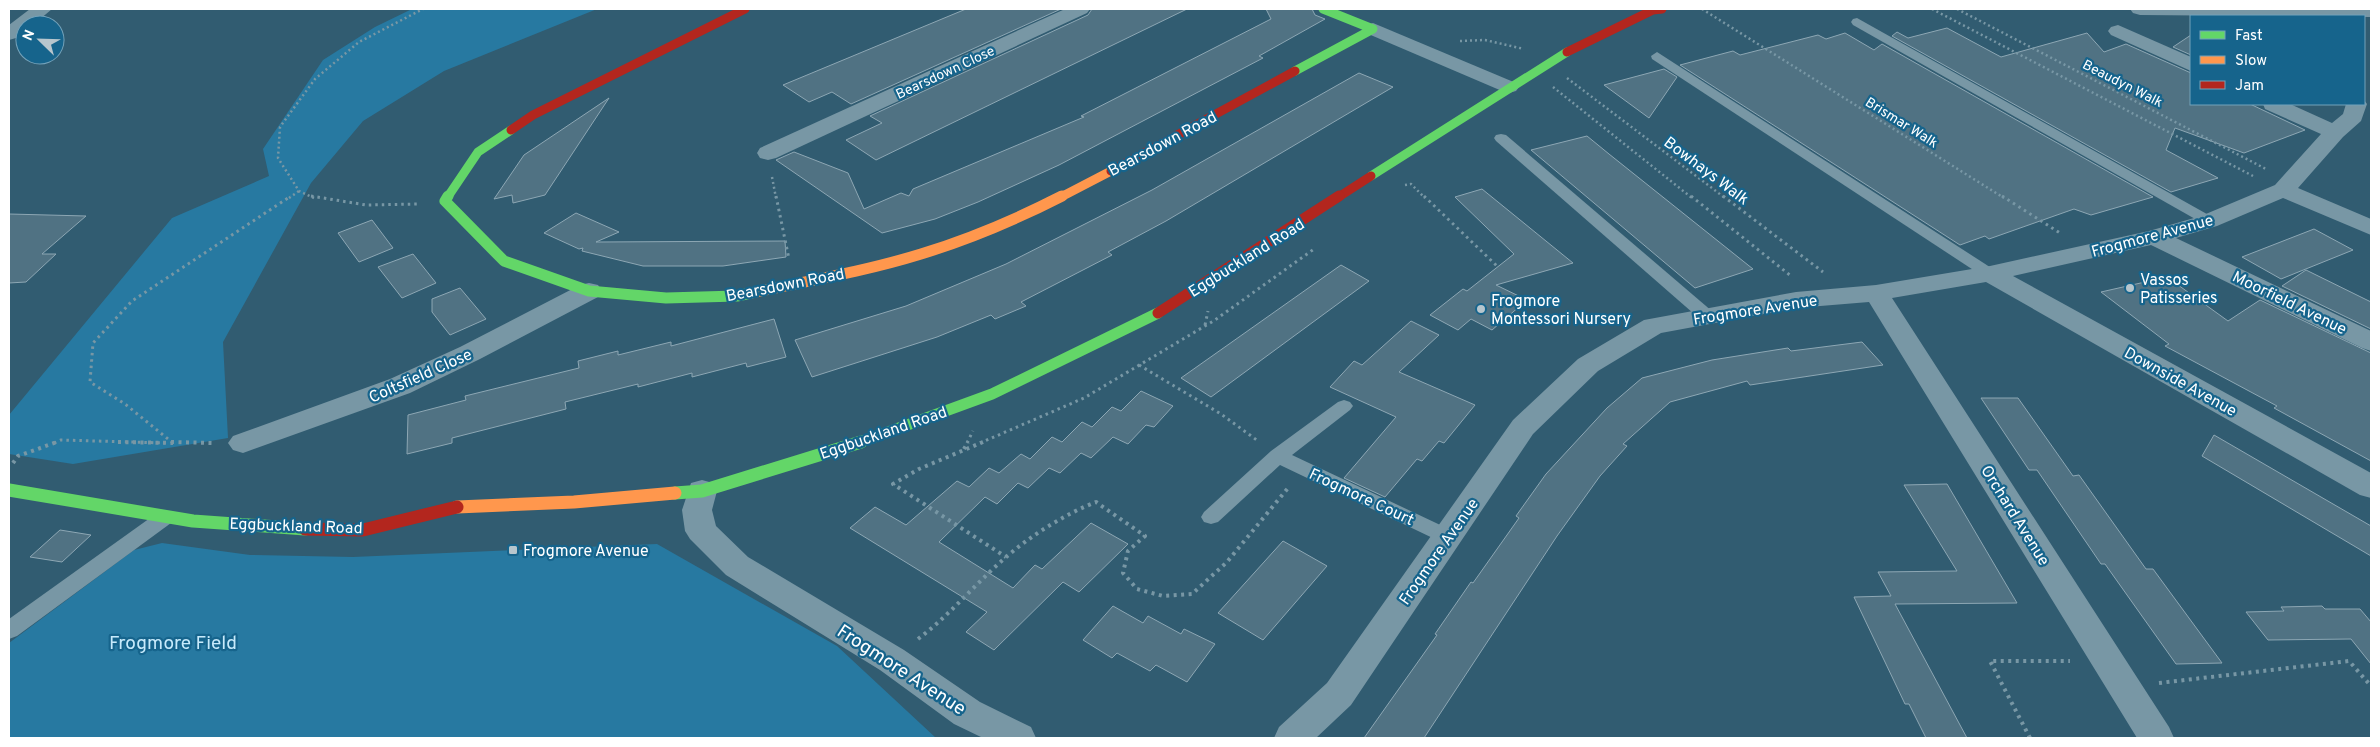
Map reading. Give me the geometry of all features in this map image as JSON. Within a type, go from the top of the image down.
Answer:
[{"type":"street","points":[[9,34],[42,9]]},
{"type":"street","points":[[444,201],[478,152],[534,115],[745,9]]},
{"type":"street","name":"Bearsdown Close","points":[[768,153],[1080,9]]},
{"type":"street","points":[[1323,9],[1509,86]]},
{"type":"street","name":"Eggbuckland Road","points":[[9,490],[164,518],[272,528],[363,530],[450,507],[574,502],[702,491],[857,443],[992,394],[1149,318],[1551,60],[1655,9]]},
{"type":"street","points":[[2140,9],[2293,14],[2371,11]]},
{"type":"street","name":"Bearsdown Road","points":[[444,201],[504,260],[590,291],[666,298],[737,296],[894,262],[973,236],[1030,212],[1083,186],[1373,29]]},
{"type":"street","points":[[2118,31],[2190,65]]},
{"type":"street","points":[[2275,105],[2334,132]]},
{"type":"street","name":"Frogmore Avenue","points":[[1292,738],[1339,694],[1446,536],[1487,482],[1523,427],[1588,365],[1653,326],[1819,298],[1865,294],[1990,274],[2090,252],[2209,221],[2275,182],[2353,116],[2356,105]]},
{"type":"street","points":[[791,121],[810,134]]},
{"type":"street","points":[[2275,182],[2371,228]]},
{"type":"street","name":"Moorfield Avenue","points":[[2154,236],[2371,342]]},
{"type":"street","name":"Downside Avenue","points":[[1990,274],[2371,487]]},
{"type":"street","name":"Coltsfield Close","points":[[243,444],[400,386],[470,353],[590,291]]},
{"type":"street","name":"Orchard Avenue","points":[[1865,294],[2115,672],[2156,738]]},
{"type":"street","name":"Frogmore Avenue","points":[[702,491],[698,510],[701,531],[737,566],[892,660],[967,713],[1018,738]]},
{"type":"lane","points":[[1857,22],[2209,221]]},
{"type":"lane","points":[[1657,56],[1990,274]]},
{"type":"lane","points":[[1501,138],[1707,316]]},
{"type":"lane","points":[[1211,517],[1278,456],[1344,406]]},
{"type":"lane","name":"Frogmore Court","points":[[1278,456],[1446,536]]},
{"type":"lane","points":[[9,630],[164,518]]},
{"type":"path","points":[[423,9],[359,42],[314,79],[280,127],[278,158],[299,191],[315,198],[366,205],[404,206],[444,201]]},
{"type":"path","name":"Brismar Walk","points":[[1702,9],[2090,252]]},
{"type":"path","points":[[1932,9],[2257,178]]},
{"type":"path","name":"Beaudyn Walk","points":[[1957,9],[2270,171],[2275,182]]},
{"type":"path","points":[[1429,52],[1471,38],[1490,39],[1551,60]]},
{"type":"path","name":"Bowhays Walk","points":[[1551,60],[1865,294]]},
{"type":"path","points":[[1533,71],[1819,298]]},
{"type":"path","points":[[768,153],[794,284]]},
{"type":"path","points":[[173,444],[125,404],[90,382],[93,343],[132,301],[299,191]]},
{"type":"path","points":[[1438,210],[1497,266]]},
{"type":"path","points":[[1006,557],[894,484],[919,469],[1084,398],[1215,320],[1314,249]]},
{"type":"path","points":[[1139,365],[1221,414],[1278,456]]},
{"type":"path","points":[[9,469],[18,456],[61,440],[173,444],[243,444]]},
{"type":"path","points":[[892,660],[940,622],[1006,557],[1070,512],[1096,502],[1145,536],[1128,551],[1124,573],[1137,589],[1163,596],[1192,594],[1227,562],[1280,494],[1307,470]]},
{"type":"path","points":[[2030,738],[1990,661],[2115,672],[2157,683],[2349,661],[2371,686]]},
{"type":"green space","points":[[412,9],[597,9],[444,71],[363,121],[311,183],[223,342],[228,438],[73,464],[9,454],[9,415],[172,218],[269,176],[263,149],[323,60],[375,27]]},
{"type":"green space","name":"Frogmore Field","points":[[162,543],[250,555],[353,557],[657,544],[837,646],[936,738],[9,738],[9,643],[134,550]]},
{"type":"building","points":[[966,9],[1061,9],[851,104],[832,92],[809,102],[783,85]]},
{"type":"building","points":[[1092,9],[1187,9],[876,160],[846,140],[882,123],[870,116],[1088,15]]},
{"type":"building","points":[[1266,9],[1312,9],[1315,15],[1325,19],[1259,56],[1263,58],[1059,165],[978,202],[935,219],[882,233],[776,160],[794,152],[848,173],[864,209],[901,193],[909,196],[913,189],[1084,117],[1081,116],[1271,19]]},
{"type":"building","points":[[1947,28],[2001,57],[2087,33],[2104,52],[2126,44],[2190,73],[2190,105],[2252,105],[2305,130],[2244,153],[2175,128],[2166,150],[2218,178],[2171,192],[1892,36],[1897,32],[1908,38]]},
{"type":"building","points":[[1845,33],[1874,50],[1882,44],[2153,197],[2091,215],[2074,209],[1989,239],[1985,236],[1960,245],[1680,65],[1733,51],[1740,55],[1818,35],[1826,39]]},
{"type":"building","points":[[2190,36],[2190,55],[2173,47]]},
{"type":"building","points":[[1664,69],[1677,77],[1649,118],[1604,85]]},
{"type":"building","points":[[1359,73],[1393,87],[1166,221],[1108,252],[1112,255],[1021,302],[1026,306],[995,319],[991,315],[937,337],[812,377],[795,340],[906,306],[1006,264],[1152,190]]},
{"type":"building","points":[[609,98],[545,195],[513,203],[512,195],[494,199],[524,155]]},
{"type":"building","points":[[1587,136],[1753,269],[1695,288],[1531,150]]},
{"type":"building","points":[[1482,189],[1573,263],[1496,285],[1527,300],[1492,330],[1471,319],[1458,330],[1430,315],[1463,289],[1467,291],[1514,254],[1455,197]]},
{"type":"building","points":[[576,213],[619,232],[596,242],[785,241],[786,257],[723,266],[643,266],[582,251],[583,248],[579,249],[544,233]]},
{"type":"building","points":[[9,214],[86,216],[42,254],[56,254],[26,282],[9,283]]},
{"type":"building","points":[[372,220],[393,248],[359,262],[338,233]]},
{"type":"building","points":[[2314,229],[2353,250],[2281,279],[2242,257]]},
{"type":"building","points":[[413,254],[436,283],[402,298],[378,267]]},
{"type":"building","points":[[1341,265],[1369,281],[1211,397],[1181,378]]},
{"type":"building","points":[[2306,270],[2371,302],[2371,329],[2282,286]]},
{"type":"building","points":[[2167,277],[2228,321],[2260,300],[2371,353],[2371,461],[2274,408],[2277,406],[2165,346],[2169,344],[2101,292]]},
{"type":"building","points":[[460,288],[486,319],[450,335],[432,312],[432,299]]},
{"type":"building","points":[[774,319],[786,357],[747,367],[746,363],[692,377],[692,373],[638,387],[638,384],[565,402],[566,409],[452,438],[452,443],[407,454],[408,415],[466,400],[465,396],[579,368],[578,361],[618,351],[618,355],[671,342],[671,346]]},
{"type":"building","points":[[1411,321],[1439,335],[1399,372],[1475,405],[1444,443],[1439,441],[1422,461],[1417,459],[1385,497],[1344,478],[1396,417],[1330,387],[1354,361],[1362,365]]},
{"type":"building","points":[[1862,342],[1883,365],[1750,385],[1747,381],[1670,402],[1623,444],[1627,446],[1600,476],[1557,536],[1424,738],[1364,738],[1437,635],[1435,634],[1471,582],[1473,583],[1519,518],[1516,516],[1546,474],[1607,408],[1642,378],[1712,360],[1788,348],[1791,351]]},
{"type":"building","points":[[1141,391],[1173,406],[1154,427],[1146,425],[1128,444],[1113,437],[1091,458],[1081,453],[1060,473],[1049,468],[1028,488],[1018,483],[997,504],[985,497],[939,542],[1013,588],[1035,565],[1042,569],[1091,523],[1128,544],[1079,592],[1063,582],[994,650],[966,632],[987,612],[850,528],[875,507],[906,525],[957,481],[969,487],[989,468],[999,473],[1021,454],[1030,459],[1052,437],[1062,442],[1082,422],[1092,427],[1112,407],[1121,411]]},
{"type":"building","points":[[1981,398],[2018,398],[2073,476],[2079,475],[2146,569],[2153,569],[2222,663],[2176,664],[2105,564],[2101,564],[2037,470],[2029,470]]},
{"type":"building","points":[[2214,435],[2371,526],[2371,556],[2202,456]]},
{"type":"building","points":[[1947,484],[2017,603],[1895,604],[1967,738],[1926,738],[1909,704],[1905,704],[1854,597],[1891,596],[1878,572],[1957,571],[1904,485]]},
{"type":"building","points":[[60,530],[91,535],[62,562],[30,557]]},
{"type":"building","points":[[1283,541],[1327,566],[1263,640],[1218,613]]},
{"type":"building","points":[[1113,606],[1143,623],[1148,616],[1181,634],[1184,629],[1215,644],[1187,682],[1156,665],[1150,671],[1117,653],[1112,658],[1083,640]]},
{"type":"building","points":[[2322,606],[2325,609],[2360,609],[2371,622],[2371,664],[2351,639],[2268,640],[2246,612],[2284,611],[2281,607]]},
{"type":"traffic: fast","points":[[1295,71],[1373,29],[1323,9]]},
{"type":"traffic: fast","points":[[1371,176],[1567,52]]},
{"type":"traffic: fast","points":[[511,130],[478,152],[445,201],[504,261],[589,291],[666,298],[737,296],[751,293]]},
{"type":"traffic: fast","points":[[675,493],[702,491],[857,443],[992,394],[1158,313]]},
{"type":"traffic: fast","points":[[9,490],[193,521],[305,529]]},
{"type":"traffic: slow","points":[[751,293],[875,266],[949,245],[1032,211],[1111,171]]},
{"type":"traffic: slow","points":[[457,507],[574,502],[675,493]]},
{"type":"traffic: jam","points":[[511,130],[533,115],[745,9]]},
{"type":"traffic: jam","points":[[1567,52],[1653,10],[1662,9]]},
{"type":"traffic: jam","points":[[1111,171],[1295,71]]},
{"type":"traffic: jam","points":[[1158,313],[1371,176]]},
{"type":"traffic: jam","points":[[305,529],[363,530],[457,507]]},
{"type":"place","name":"Vassos Patisseries","points":[[2130,288]]},
{"type":"place","name":"Frogmore Montessori Nursery","points":[[1481,309]]},
{"type":"place","name":"Frogmore Avenue","points":[[513,550]]}]
